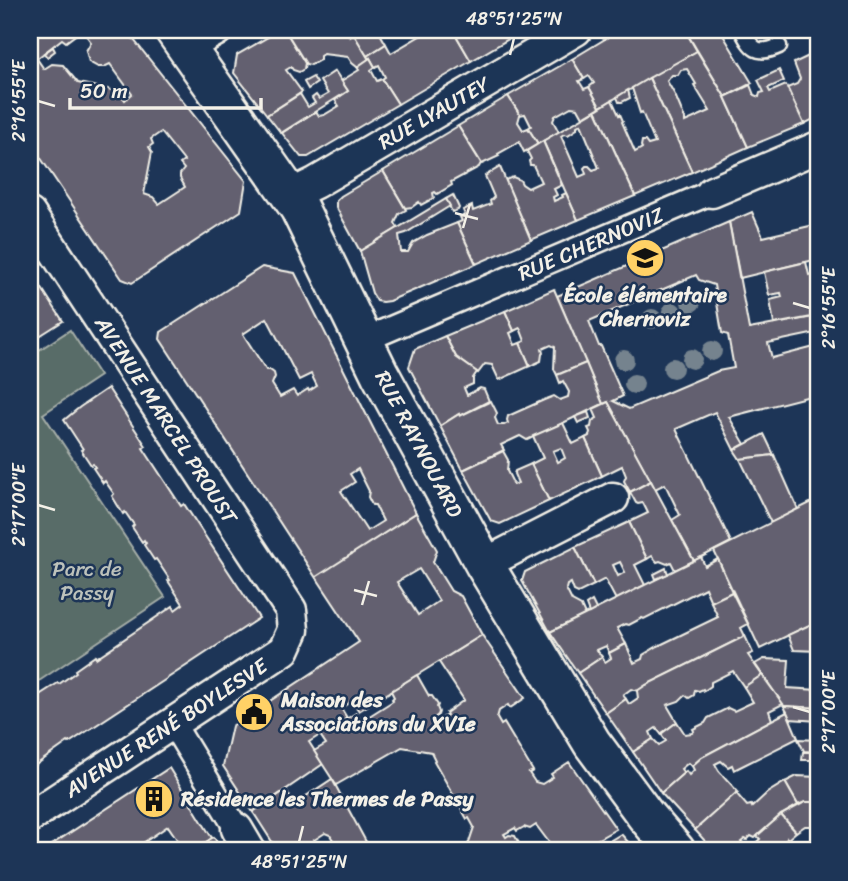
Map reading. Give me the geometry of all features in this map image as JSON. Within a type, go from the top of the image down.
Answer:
[{"type":"street","name":"RUE LYAUTEY","points":[[290,195],[576,30]]},
{"type":"street","name":"RUE RAYNOUARD","points":[[193,36],[299,208],[380,374],[484,564],[592,743],[646,816],[676,851]]},
{"type":"street","name":"RUE CHERNOVIZ","points":[[364,340],[818,147]]},
{"type":"street","name":"AVENUE MARCEL PROUST","points":[[30,214],[291,610],[293,630]]},
{"type":"street","points":[[484,564],[613,498]]},
{"type":"street","name":"AVENUE RENÉ BOYLESVE","points":[[30,817],[284,650],[293,630]]},
{"type":"street","points":[[173,724],[240,834]]},
{"type":"lane","points":[[742,30],[752,45],[760,51],[779,46]]},
{"type":"green space","name":"Parc de Passy","points":[[70,330],[100,376],[43,414],[165,597],[30,687],[30,356]]},
{"type":"building","points":[[30,30],[82,30],[66,42],[62,39],[30,64]]},
{"type":"building","points":[[82,30],[126,30],[246,181],[241,211],[132,283],[122,279],[30,142],[30,64],[37,59],[44,69],[52,64],[63,65],[78,83],[112,90],[117,97],[121,95],[125,100],[132,94],[110,64],[98,67],[89,62],[86,51],[91,42]],"holes":[[[161,132],[184,161],[180,164],[184,169],[180,178],[185,187],[159,204],[153,197],[144,194],[152,152],[149,147],[153,144],[151,139]]]},
{"type":"building","points":[[280,30],[285,30],[305,63],[304,69],[299,72],[291,67],[286,70],[302,92],[267,115],[234,73],[237,55]]},
{"type":"building","points":[[285,30],[345,30],[350,37],[354,34],[369,59],[357,67],[348,57],[323,54],[320,60],[311,65],[306,64]]},
{"type":"building","points":[[356,30],[378,30],[386,44],[367,56],[353,33]]},
{"type":"building","points":[[430,30],[453,30],[471,61],[398,104],[382,79],[385,77],[379,65],[375,67],[367,56],[386,44],[391,53]]},
{"type":"building","points":[[453,30],[524,30],[471,61]]},
{"type":"building","points":[[620,30],[685,30],[697,51],[600,107],[589,87],[594,83],[589,76],[584,79],[572,59]]},
{"type":"building","points":[[685,30],[720,30],[752,83],[725,97]]},
{"type":"building","points":[[53,47],[55,51],[47,57],[44,53]]},
{"type":"building","points":[[697,51],[725,97],[748,147],[692,172],[649,78]],"holes":[[[687,69],[696,84],[694,85],[710,111],[685,122],[667,81],[672,75],[678,75],[681,70]]]},
{"type":"building","points":[[815,53],[816,56],[812,58],[816,67],[811,69],[811,79],[818,75],[818,117],[804,124],[787,88],[797,84],[800,79],[794,63]]},
{"type":"building","points":[[370,58],[375,67],[371,70],[377,81],[382,79],[398,104],[308,157],[301,157],[282,133],[316,111],[319,116],[324,115],[339,106],[335,100],[348,91],[341,81],[359,70],[357,67]]},
{"type":"building","points":[[572,59],[584,79],[579,81],[584,89],[589,87],[600,107],[583,117],[578,108],[571,107],[555,116],[553,121],[559,132],[538,144],[528,128],[531,126],[525,114],[520,115],[508,96]]},
{"type":"building","points":[[779,70],[784,81],[768,88],[770,92],[786,85],[804,124],[748,147],[725,97],[750,85],[754,95],[759,97],[760,93],[764,92],[758,80]]},
{"type":"building","points":[[335,71],[348,91],[281,133],[267,115],[300,94],[308,107],[315,103],[312,98],[316,95],[319,99],[328,94],[320,81]]},
{"type":"building","points":[[313,77],[317,83],[308,89],[304,82]]},
{"type":"building","points":[[649,78],[692,172],[635,196],[596,110],[612,100],[635,152],[642,148],[642,141],[648,145],[655,143],[642,112],[640,113],[632,88]]},
{"type":"building","points":[[628,90],[630,98],[619,102],[617,97]]},
{"type":"building","points":[[508,96],[520,115],[518,122],[523,130],[528,128],[538,144],[524,152],[519,142],[482,164],[458,126]]},
{"type":"building","points":[[596,110],[635,196],[578,220],[543,141]],"holes":[[[581,124],[599,168],[593,170],[586,166],[586,174],[579,177],[561,136],[568,135]]]},
{"type":"building","points":[[458,126],[481,163],[479,167],[451,182],[452,185],[437,194],[433,193],[434,198],[421,205],[419,202],[405,208],[383,171]]},
{"type":"building","points":[[543,141],[562,185],[554,189],[557,195],[553,197],[554,201],[566,193],[578,220],[531,240],[505,180],[513,177],[528,188],[541,182],[533,165],[530,165],[531,159],[527,151]]},
{"type":"building","points":[[500,167],[531,240],[476,264],[457,223],[462,221],[460,217],[465,215],[463,210],[472,206],[473,211],[491,204],[490,201],[494,197],[485,176]]},
{"type":"building","points":[[383,171],[406,210],[399,214],[395,223],[398,228],[360,251],[336,207],[336,201]]},
{"type":"building","points":[[453,195],[459,208],[452,212],[446,199]]},
{"type":"building","points":[[446,199],[450,206],[399,235],[401,252],[408,252],[413,243],[457,223],[476,264],[389,301],[377,301],[372,293],[360,251]]},
{"type":"building","points":[[752,212],[763,237],[818,224],[818,259],[740,278],[729,222]]},
{"type":"building","points":[[729,222],[749,329],[813,317],[816,333],[768,343],[772,358],[818,346],[818,394],[729,417],[745,444],[734,450],[715,412],[676,429],[731,542],[694,561],[672,520],[680,515],[665,484],[655,489],[608,402],[603,404],[557,296]],"holes":[[[696,275],[699,280],[714,285],[722,333],[728,335],[734,368],[718,371],[629,409],[613,401],[623,396],[589,321]]]},
{"type":"building","points":[[806,262],[809,275],[812,274],[818,303],[814,304],[817,316],[774,324],[770,300],[782,297],[781,293],[769,295],[764,272]]},
{"type":"building","points":[[262,267],[295,273],[416,513],[316,578],[160,339],[161,332]],"holes":[[[267,318],[299,380],[311,374],[317,386],[297,396],[293,390],[280,397],[272,384],[274,373],[266,370],[243,334]],[[358,469],[369,491],[368,497],[383,521],[367,531],[341,491],[355,482],[350,474]]]},
{"type":"building","points":[[30,270],[63,321],[30,342]]},
{"type":"building","points":[[554,289],[586,363],[557,375],[554,369],[555,347],[551,345],[542,349],[541,361],[530,366],[520,343],[525,341],[520,328],[514,331],[505,311]]},
{"type":"building","points":[[505,311],[514,331],[510,333],[515,345],[520,343],[530,366],[499,380],[492,365],[485,364],[478,373],[456,357],[445,336]]},
{"type":"building","points":[[818,316],[818,333],[816,333],[813,317]]},
{"type":"building","points":[[445,336],[456,357],[477,372],[473,384],[464,388],[467,395],[480,388],[484,389],[489,401],[440,426],[409,367],[415,349]]},
{"type":"building","points":[[586,363],[603,404],[527,440],[520,436],[501,445],[504,450],[463,470],[440,426],[459,414],[460,416],[491,401],[497,413],[495,418],[498,425],[504,425],[508,423],[508,416],[544,400],[554,396],[560,400],[568,397],[569,392],[563,381],[560,383],[557,375]]},
{"type":"building","points":[[108,388],[181,506],[184,504],[259,618],[30,769],[30,701],[173,606],[175,610],[183,604],[168,581],[170,580],[144,545],[144,540],[142,542],[132,527],[134,525],[125,512],[123,514],[112,496],[114,494],[105,481],[103,483],[64,420]]},
{"type":"building","points":[[608,402],[651,481],[630,492],[624,481],[626,476],[622,466],[602,476],[585,438],[589,436],[588,428],[591,427],[592,421],[597,418],[593,409]]},
{"type":"building","points":[[588,412],[590,418],[578,423],[575,417]]},
{"type":"building","points":[[563,423],[573,444],[585,438],[602,476],[549,501],[531,464],[543,458],[533,436]],"holes":[[[561,448],[565,458],[558,462],[553,451]]]},
{"type":"building","points":[[764,434],[774,455],[740,459],[734,450]]},
{"type":"building","points":[[503,451],[508,460],[507,471],[514,485],[518,483],[515,471],[531,464],[549,501],[500,524],[491,521],[463,470]]},
{"type":"building","points":[[774,455],[798,509],[771,523],[740,459]]},
{"type":"building","points":[[651,481],[694,561],[675,570],[671,562],[657,562],[652,556],[647,559],[629,522],[648,513],[643,503],[636,503],[630,492]]},
{"type":"building","points":[[816,500],[818,621],[760,649],[714,551]]},
{"type":"building","points":[[416,513],[437,550],[433,562],[451,591],[461,596],[482,635],[359,711],[352,701],[341,708],[347,718],[309,742],[323,764],[253,812],[223,766],[232,726],[359,642],[316,577]],"holes":[[[419,569],[439,601],[418,615],[397,582]]]},
{"type":"building","points":[[629,522],[647,559],[635,565],[645,585],[616,600],[605,579],[594,585],[575,547]],"holes":[[[620,562],[625,572],[618,576],[613,565]]]},
{"type":"building","points":[[575,547],[594,585],[578,593],[574,591],[571,583],[567,585],[566,589],[572,601],[581,606],[585,615],[550,632],[522,581],[525,572]]},
{"type":"building","points":[[701,557],[705,566],[718,559],[732,592],[711,602],[705,588],[644,619],[617,628],[626,644],[609,653],[606,646],[597,650],[602,657],[578,673],[550,632]]},
{"type":"building","points":[[666,568],[668,574],[656,579],[654,574]]},
{"type":"building","points":[[732,592],[748,624],[741,628],[745,636],[638,691],[631,689],[623,695],[626,699],[606,713],[578,673],[602,657],[605,662],[611,658],[609,653],[626,644],[634,663],[642,659],[643,655],[658,646],[718,617],[711,602]]},
{"type":"building","points":[[592,601],[596,609],[589,613],[586,605]]},
{"type":"building","points":[[818,621],[818,651],[794,650],[788,635]]},
{"type":"building","points":[[482,635],[525,698],[510,708],[508,705],[499,711],[497,718],[501,725],[504,723],[533,771],[529,773],[535,782],[542,784],[569,762],[616,829],[577,851],[542,851],[551,845],[536,825],[517,831],[515,828],[504,834],[506,837],[515,836],[523,851],[466,851],[474,827],[431,752],[402,747],[336,785],[314,751],[326,744],[320,735],[356,713],[363,720],[393,701],[391,691],[417,675],[429,696],[432,696],[438,705],[438,715],[433,719],[435,722],[447,715],[446,713],[464,700],[439,662]]},
{"type":"building","points":[[745,636],[753,653],[748,655],[762,675],[744,687],[733,671],[711,682],[711,686],[704,691],[695,690],[694,695],[689,698],[685,695],[679,701],[667,705],[677,722],[661,734],[656,728],[650,732],[653,739],[633,752],[606,713],[626,699],[629,704],[638,698],[637,691],[646,685]]},
{"type":"building","points":[[764,659],[789,660],[787,688],[818,690],[818,708],[784,706],[755,664]]},
{"type":"building","points":[[762,675],[783,704],[769,711],[772,720],[702,757],[692,766],[688,763],[681,769],[684,773],[661,793],[633,752],[653,739],[659,745],[666,741],[661,734],[677,722],[685,734],[692,733],[693,729],[705,723],[708,718],[728,708],[734,711],[753,702],[744,687]]},
{"type":"building","points":[[784,706],[818,708],[818,721],[790,719]]},
{"type":"building","points":[[787,712],[798,738],[734,770],[732,765],[728,767],[721,761],[715,764],[738,792],[695,830],[661,793],[686,771],[689,775],[694,770],[692,766],[702,757]]},
{"type":"building","points":[[798,739],[818,740],[818,752],[804,751]]},
{"type":"building","points":[[803,752],[813,752],[813,760],[802,760]]},
{"type":"building","name":"Résidence les Thermes de Passy","points":[[169,768],[212,838],[193,851],[185,851],[168,826],[143,843],[146,848],[141,851],[42,851]]},
{"type":"building","points":[[797,776],[818,777],[818,802],[798,805],[785,782]]},
{"type":"building","points":[[332,779],[371,851],[338,851],[330,835],[325,833],[297,851],[278,851],[253,812],[286,790],[294,804]]},
{"type":"building","points":[[785,782],[798,805],[781,815],[755,838],[751,836],[741,842],[745,846],[740,851],[714,851],[695,830],[736,793],[747,806],[752,807],[767,793]]},
{"type":"building","points":[[805,802],[818,802],[818,826],[805,826],[796,832],[781,815]]},
{"type":"building","points":[[781,815],[796,832],[787,838],[785,851],[740,851],[745,846],[748,850],[760,839],[757,836]]},
{"type":"building","points":[[621,834],[636,851],[593,851]]},
{"type":"building","points":[[214,837],[222,851],[193,851],[212,838]]},
{"type":"place","name":"École élémentaire Chernoviz","points":[[645,258]]},
{"type":"place","name":"Maison des Associations du XVIe","points":[[254,712]]},
{"type":"place","name":"Résidence les Thermes de Passy","points":[[154,799]]}]
